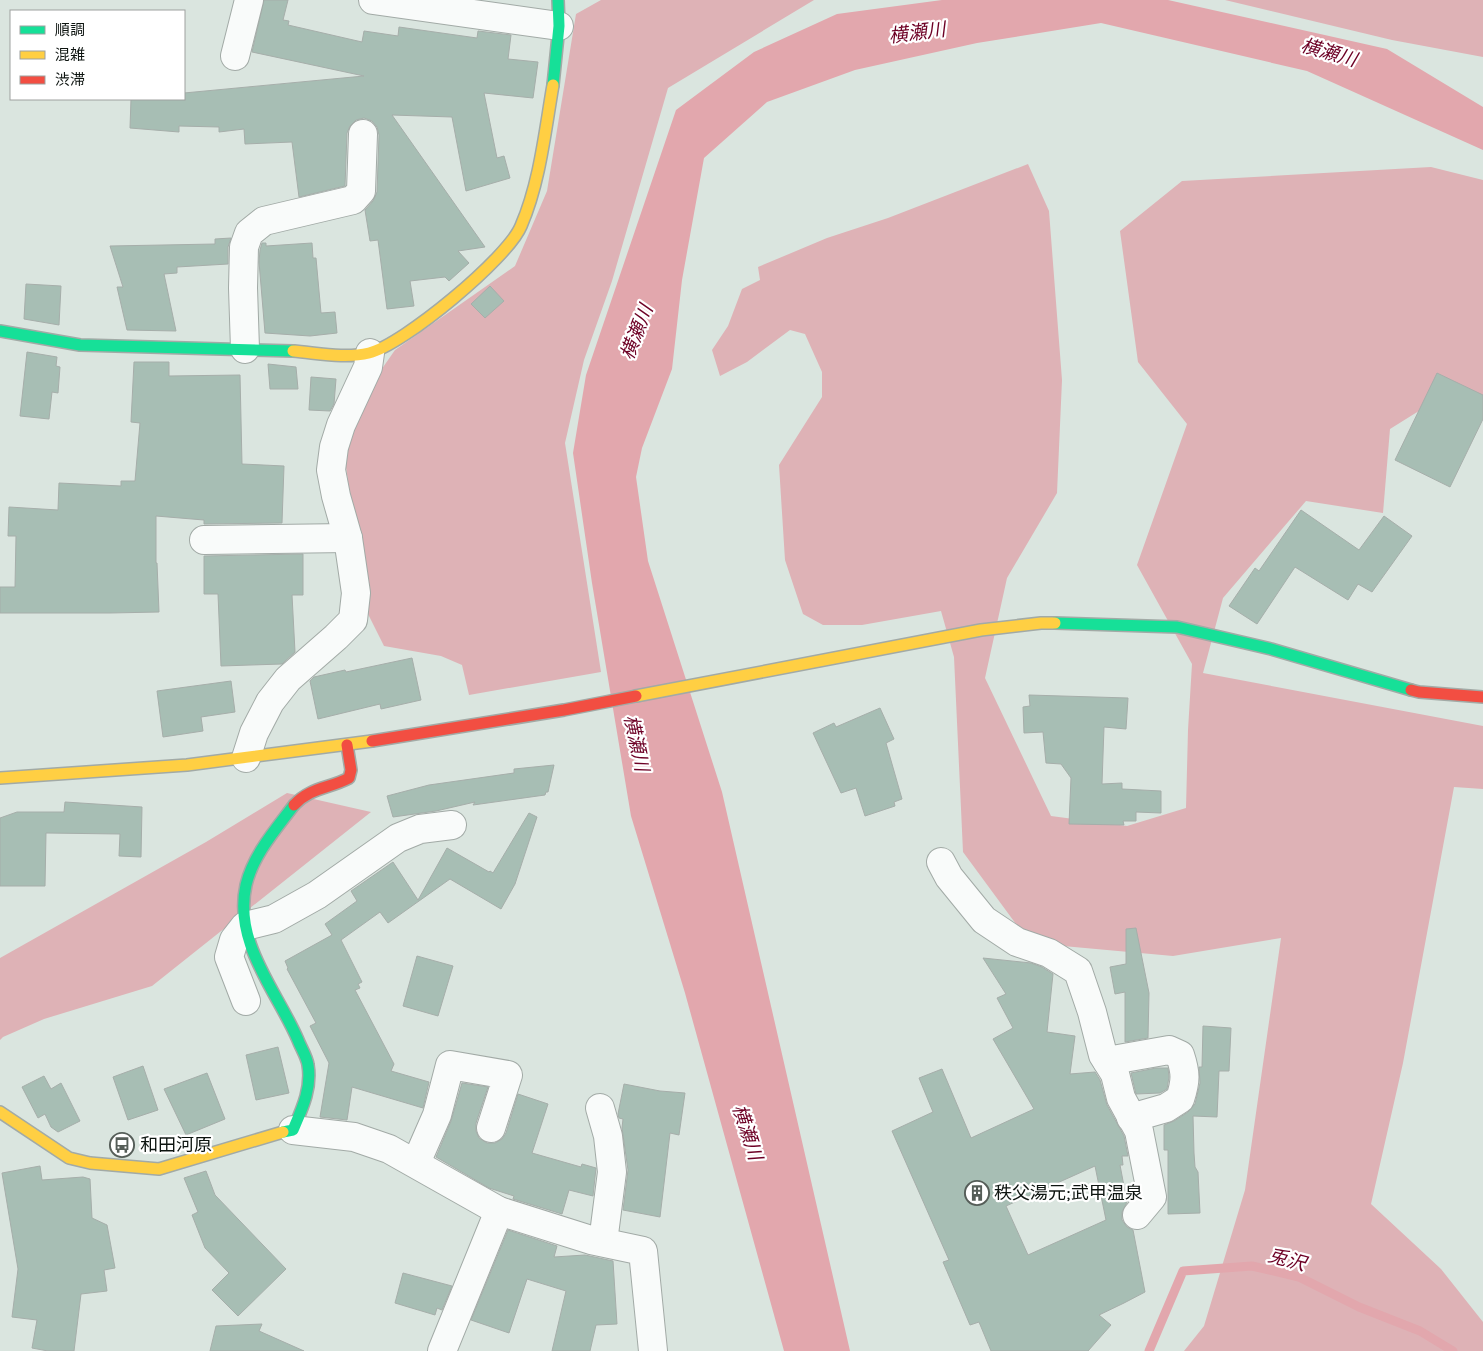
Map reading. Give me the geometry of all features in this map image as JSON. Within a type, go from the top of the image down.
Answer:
[{"type":"street","points":[[235,56],[249,0]]},
{"type":"street","points":[[0,330],[80,345],[245,348],[345,355],[370,353],[394,341],[448,304],[506,249],[521,227],[534,186],[547,121],[556,66],[558,13],[373,0]]},
{"type":"street","points":[[245,348],[244,247],[249,233],[264,221],[353,200],[361,191],[363,134]]},
{"type":"street","points":[[246,758],[254,733],[270,702],[288,679],[353,620],[356,593],[348,538],[331,470],[334,447],[341,425],[368,367],[370,353]]},
{"type":"street","points":[[204,540],[348,538]]},
{"type":"street","points":[[0,778],[187,765],[347,746],[564,710],[981,630],[1041,623],[1087,622],[1177,627],[1252,645],[1419,692],[1483,696]]},
{"type":"street","points":[[293,1130],[307,1096],[308,1064],[294,1031],[262,973],[252,948],[245,926],[244,900],[246,885],[254,862],[296,803],[311,791],[336,785],[349,778],[351,770],[347,746]]},
{"type":"street","points":[[246,1001],[229,957],[234,940],[245,926],[274,919],[318,895],[398,838],[420,829],[452,825]]},
{"type":"street","points":[[942,862],[949,877],[984,920],[1016,942],[1049,953],[1078,971],[1092,1012],[1103,1054],[1115,1074],[1120,1098],[1139,1131],[1152,1197],[1138,1215]]},
{"type":"street","points":[[1107,1061],[1169,1050],[1180,1055],[1185,1072],[1184,1088],[1180,1099],[1166,1108],[1131,1118]]},
{"type":"street","points":[[416,1163],[437,1115],[450,1065],[508,1075],[491,1128]]},
{"type":"street","points":[[600,1108],[608,1136],[612,1172],[603,1242]]},
{"type":"street","points":[[0,1112],[69,1158],[90,1163],[159,1169],[260,1138],[293,1130],[354,1137],[389,1149],[499,1211],[591,1240],[643,1251],[653,1351]]},
{"type":"street","points":[[442,1351],[499,1211]]},
{"type":"shaded area","points":[[601,0],[814,0],[668,88],[612,281],[584,360],[565,443],[601,672],[469,695],[462,665],[441,656],[384,646],[366,610],[345,460],[363,396],[395,350],[515,266],[547,191],[576,14]]},
{"type":"shaded area","points":[[1225,0],[1483,0],[1483,57],[1392,40]]},
{"type":"shaded area","points":[[1028,164],[1049,211],[1062,380],[1057,493],[1007,578],[985,678],[1051,816],[1127,826],[1186,808],[1192,664],[1137,565],[1187,424],[1138,362],[1120,231],[1182,181],[1431,167],[1483,180],[1483,397],[1454,389],[1390,429],[1383,513],[1306,501],[1223,598],[1203,673],[1483,726],[1483,789],[1454,787],[1403,1063],[1371,1204],[1441,1269],[1483,1322],[1483,1351],[1184,1351],[1204,1326],[1245,1190],[1281,938],[1173,956],[1030,943],[963,852],[954,657],[941,611],[862,625],[823,625],[803,614],[785,560],[779,465],[822,397],[822,372],[805,334],[790,330],[747,362],[720,376],[712,350],[728,326],[742,289],[760,280],[758,267],[827,238],[888,218]]},
{"type":"shaded area","points":[[287,793],[371,812],[152,986],[44,1019],[0,1040],[0,958],[206,842]]},
{"type":"water","name":"横瀬川","points":[[942,0],[1168,0],[1387,49],[1483,107],[1483,150],[1307,71],[1101,23],[977,43],[855,70],[767,102],[704,158],[682,280],[672,369],[642,448],[636,477],[648,561],[722,792],[850,1351],[784,1351],[685,993],[631,816],[592,583],[573,453],[586,375],[676,110],[754,52],[837,14]]},
{"type":"building","points":[[264,0],[288,0],[283,20],[289,21],[288,25],[362,42],[364,31],[398,36],[399,27],[477,38],[478,31],[511,35],[508,59],[538,62],[533,98],[484,93],[497,158],[504,156],[510,178],[466,191],[452,117],[392,115],[485,247],[458,251],[469,263],[449,281],[445,277],[410,281],[414,306],[387,309],[378,240],[370,241],[365,210],[373,201],[377,192],[379,135],[377,127],[372,121],[364,118],[356,120],[350,126],[347,133],[345,186],[299,197],[292,142],[245,144],[244,129],[219,132],[219,127],[179,126],[179,132],[130,128],[131,100],[185,100],[185,93],[364,76],[252,52]]},
{"type":"building","points":[[231,238],[228,247],[228,264],[177,267],[177,273],[164,274],[176,331],[127,330],[117,287],[123,287],[110,246],[215,244],[215,239]]},
{"type":"building","points":[[262,243],[266,243],[266,246],[312,243],[313,258],[316,258],[321,313],[335,312],[337,333],[310,336],[265,333],[259,262]]},
{"type":"building","points":[[26,284],[61,286],[59,325],[24,319]]},
{"type":"building","points":[[490,286],[504,301],[485,318],[471,304]]},
{"type":"building","points":[[27,352],[57,357],[56,366],[60,367],[58,393],[52,392],[49,419],[20,416]]},
{"type":"building","points":[[134,362],[169,362],[169,376],[240,375],[242,464],[284,466],[282,523],[204,524],[204,520],[156,516],[159,612],[0,613],[0,587],[15,587],[16,536],[8,536],[9,507],[58,510],[59,483],[121,486],[121,481],[135,481],[140,423],[131,422]]},
{"type":"building","points":[[268,364],[296,367],[298,389],[270,389]]},
{"type":"building","points":[[1437,373],[1483,395],[1483,419],[1450,487],[1395,460]]},
{"type":"building","points":[[311,377],[336,379],[334,404],[330,411],[309,410]]},
{"type":"building","points":[[1301,510],[1359,550],[1384,516],[1412,536],[1372,592],[1358,584],[1348,600],[1295,567],[1257,624],[1229,606],[1255,568],[1259,571]]},
{"type":"building","points":[[303,554],[303,595],[292,595],[295,652],[282,664],[221,666],[218,594],[204,594],[204,556]]},
{"type":"building","points":[[412,658],[421,700],[381,709],[380,704],[318,719],[310,681],[314,677]]},
{"type":"building","points":[[231,681],[235,712],[201,717],[203,731],[163,737],[157,691]]},
{"type":"building","points":[[1029,695],[1128,698],[1126,729],[1104,727],[1102,784],[1122,783],[1122,789],[1161,791],[1161,813],[1136,812],[1136,821],[1123,821],[1124,825],[1069,824],[1071,778],[1061,764],[1046,763],[1043,732],[1024,733],[1023,707],[1030,706]]},
{"type":"building","points":[[880,708],[894,739],[886,743],[902,799],[894,802],[895,806],[865,816],[856,788],[841,793],[813,733],[834,723],[836,727]]},
{"type":"building","points":[[554,765],[548,792],[545,795],[473,805],[475,802],[436,811],[393,817],[387,796],[429,785],[514,773],[514,769]]},
{"type":"building","points":[[65,802],[142,807],[141,857],[119,856],[120,834],[46,833],[45,886],[0,886],[0,818],[17,812],[64,812]]},
{"type":"building","points":[[529,813],[537,817],[515,884],[501,909],[450,879],[388,923],[380,912],[341,940],[362,982],[358,984],[360,988],[355,990],[394,1064],[391,1071],[429,1082],[423,1108],[352,1087],[347,1120],[320,1117],[329,1063],[310,1026],[316,1023],[287,969],[285,961],[332,935],[325,924],[357,901],[351,891],[393,862],[418,900],[447,848],[493,873]]},
{"type":"building","points":[[1136,928],[1149,993],[1148,1038],[1125,1042],[1125,992],[1115,994],[1110,967],[1126,964],[1126,929]]},
{"type":"building","points":[[417,956],[453,966],[438,1016],[403,1006]]},
{"type":"building","points":[[983,958],[1031,963],[1053,974],[1047,1032],[1075,1036],[1070,1074],[1095,1072],[1100,1080],[1107,1105],[1124,1136],[1128,1156],[1122,1156],[1123,1165],[1120,1165],[1127,1202],[1122,1212],[1122,1220],[1127,1227],[1133,1230],[1145,1292],[1099,1315],[1111,1325],[1088,1351],[991,1351],[979,1322],[970,1325],[943,1262],[949,1260],[892,1131],[933,1112],[919,1078],[942,1069],[971,1138],[1034,1109],[993,1039],[1013,1028],[997,998],[1006,994]],"holes":[[[1095,1166],[1106,1220],[1028,1255],[1006,1206]]]},
{"type":"building","points":[[1203,1026],[1231,1028],[1229,1071],[1219,1071],[1217,1117],[1193,1116],[1195,1167],[1198,1172],[1200,1213],[1168,1214],[1168,1150],[1164,1150],[1164,1125],[1188,1112],[1195,1104],[1200,1083],[1199,1067],[1202,1067]]},
{"type":"building","points":[[278,1047],[289,1093],[256,1100],[246,1055]]},
{"type":"building","points":[[143,1066],[158,1110],[128,1120],[113,1077]]},
{"type":"building","points":[[1156,1068],[1168,1068],[1167,1089],[1160,1093],[1136,1094],[1131,1073]]},
{"type":"building","points":[[207,1073],[225,1119],[186,1135],[164,1089]]},
{"type":"building","points":[[44,1076],[51,1089],[61,1083],[80,1121],[58,1132],[51,1127],[45,1114],[38,1118],[22,1087]]},
{"type":"building","points":[[462,1083],[488,1087],[476,1123],[476,1131],[479,1138],[487,1143],[495,1143],[502,1139],[506,1133],[518,1094],[548,1104],[532,1153],[581,1167],[582,1164],[596,1168],[593,1196],[569,1190],[562,1214],[513,1199],[514,1196],[489,1188],[436,1157],[451,1121]]},
{"type":"building","points":[[624,1084],[660,1091],[685,1093],[679,1135],[670,1133],[660,1217],[623,1210],[628,1170],[622,1128],[623,1119],[619,1118],[618,1114]]},
{"type":"building","points":[[40,1166],[42,1180],[83,1177],[90,1179],[92,1218],[107,1225],[115,1268],[104,1270],[107,1291],[81,1294],[74,1351],[48,1351],[32,1348],[37,1320],[12,1317],[18,1269],[2,1173]]},
{"type":"building","points":[[206,1171],[215,1195],[286,1269],[238,1316],[212,1290],[229,1273],[205,1248],[192,1215],[198,1212],[184,1178]]},
{"type":"building","points":[[508,1230],[557,1246],[554,1257],[585,1255],[613,1261],[617,1324],[596,1325],[590,1351],[552,1351],[566,1291],[527,1279],[509,1333],[471,1320]]},
{"type":"building","points":[[403,1273],[452,1286],[442,1310],[437,1308],[435,1315],[395,1303]]},
{"type":"building","points":[[262,1324],[259,1331],[304,1351],[210,1351],[216,1326]]},
{"type":"waterway","name":"兎沢","points":[[1149,1351],[1183,1271],[1252,1266],[1299,1277],[1359,1307],[1420,1331],[1453,1351]]},
{"type":"traffic: fast","points":[[553,85],[559,26],[558,0]]},
{"type":"traffic: fast","points":[[0,331],[80,345],[293,351]]},
{"type":"traffic: fast","points":[[1055,623],[1177,627],[1271,649],[1411,690]]},
{"type":"traffic: fast","points":[[283,1132],[293,1130],[303,1106],[309,1082],[308,1065],[289,1022],[251,947],[246,927],[244,906],[246,885],[254,863],[294,805]]},
{"type":"traffic: slow","points":[[293,351],[351,356],[369,353],[385,347],[429,318],[497,258],[521,226],[528,209],[541,156],[553,85]]},
{"type":"traffic: slow","points":[[636,696],[981,630],[1055,623]]},
{"type":"traffic: slow","points":[[0,778],[187,765],[372,741]]},
{"type":"traffic: slow","points":[[0,1112],[69,1158],[90,1163],[159,1169],[283,1132]]},
{"type":"traffic: jam","points":[[1411,690],[1483,697]]},
{"type":"traffic: jam","points":[[372,741],[564,710],[636,696]]},
{"type":"traffic: jam","points":[[294,805],[313,791],[349,778],[351,770],[347,745]]},
{"type":"place","name":"和田河原","points":[[122,1145]]},
{"type":"place","name":"秩父湯元;武甲温泉","points":[[977,1193]]}]
